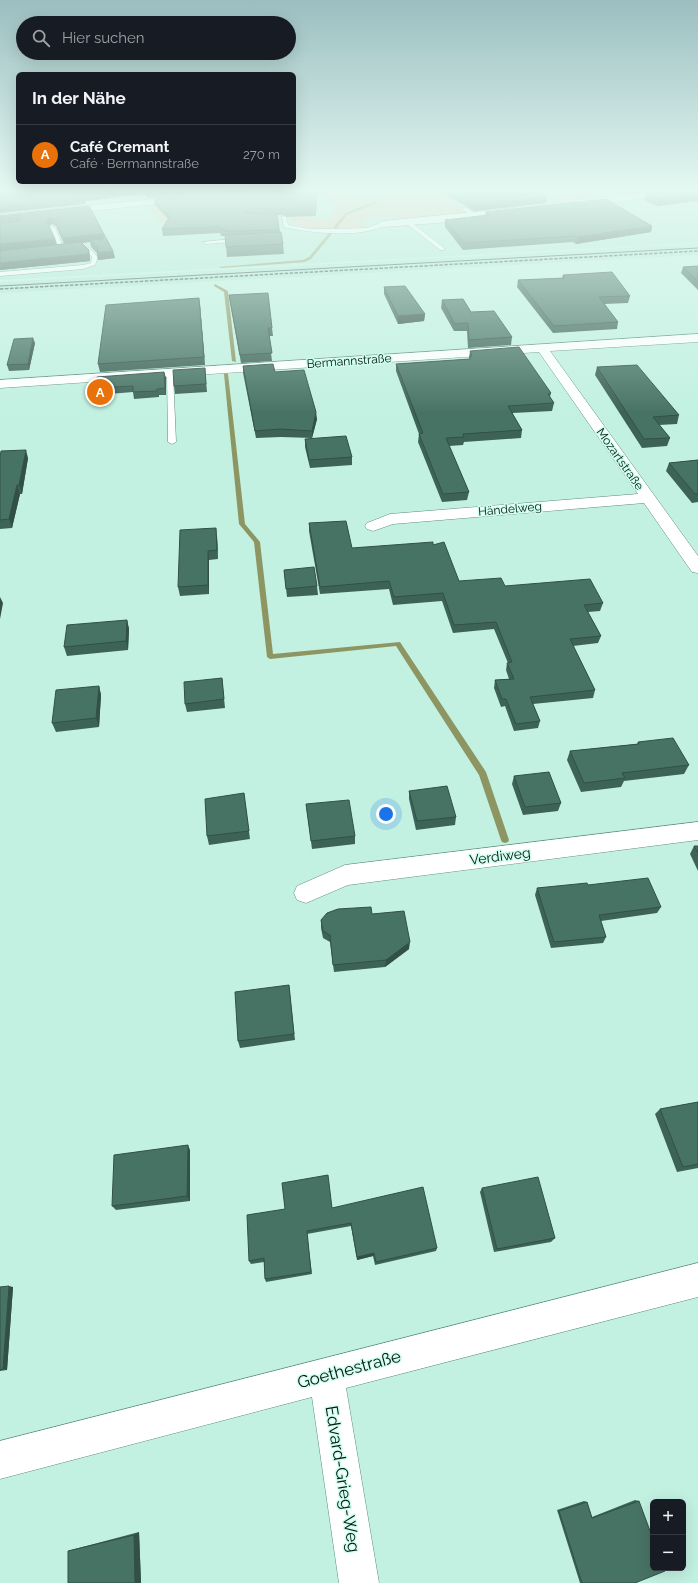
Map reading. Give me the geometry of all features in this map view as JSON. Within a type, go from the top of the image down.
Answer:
[{"type":"street","name":"Bermannstraße","points":[[0,384],[698,338]]},
{"type":"street","name":"Mozartstraße","points":[[542,348],[698,568]]},
{"type":"street","name":"Händelweg","points":[[373,526],[390,519],[648,498]]},
{"type":"street","name":"Verdiweg","points":[[306,893],[345,875],[698,831]]},
{"type":"street","name":"Goethestraße","points":[[0,1460],[698,1280]]},
{"type":"street","name":"Edvard-Grieg-Weg","points":[[326,1375],[359,1583]]},
{"type":"lane","points":[[0,274],[87,266]]},
{"type":"lane","points":[[170,373],[172,442]]},
{"type":"shaded area","points":[[0,266],[266,266],[0,280]]},
{"type":"shaded area","points":[[296,266],[498,266],[0,293],[0,282]]},
{"type":"building","points":[[698,266],[698,281],[683,267]]},
{"type":"building","points":[[612,272],[630,296],[599,297],[618,322],[554,326],[518,280],[565,278],[563,275]]},
{"type":"building","points":[[405,286],[425,314],[398,316],[384,287]]},
{"type":"building","points":[[268,293],[272,328],[268,328],[272,353],[240,355],[229,295]]},
{"type":"building","points":[[199,298],[204,357],[98,364],[106,305]]},
{"type":"building","points":[[463,299],[471,312],[494,311],[512,337],[469,340],[468,323],[455,324],[442,300]]},
{"type":"building","points":[[33,338],[28,364],[7,365],[14,339]]},
{"type":"building","points":[[519,347],[551,393],[548,394],[554,403],[508,406],[522,430],[463,434],[464,437],[446,438],[469,492],[443,494],[419,434],[423,433],[396,364],[470,359],[470,356],[472,356],[470,351]]},
{"type":"building","points":[[273,364],[275,372],[304,370],[316,412],[312,431],[280,429],[255,431],[243,366]]},
{"type":"building","points":[[637,365],[679,415],[653,417],[670,438],[644,439],[597,367]]},
{"type":"building","points":[[205,368],[206,384],[174,386],[173,370]]},
{"type":"building","points":[[164,372],[165,388],[157,389],[157,391],[133,392],[133,386],[96,388],[97,377]]},
{"type":"building","points":[[346,436],[352,457],[309,460],[305,439]]},
{"type":"building","points":[[26,450],[19,485],[17,485],[9,519],[0,520],[1,451]]},
{"type":"building","points":[[698,460],[698,494],[695,494],[669,463]]},
{"type":"building","points":[[346,521],[352,548],[433,542],[433,545],[444,542],[459,581],[501,578],[505,586],[590,579],[603,603],[584,605],[601,636],[570,639],[595,690],[530,697],[540,721],[516,724],[506,699],[502,699],[495,680],[514,679],[507,663],[512,662],[496,622],[454,625],[443,593],[394,597],[389,581],[320,587],[309,523]]},
{"type":"building","points":[[216,528],[217,550],[208,551],[208,585],[178,587],[180,530]]},
{"type":"building","points":[[314,567],[317,586],[286,589],[284,570]]},
{"type":"building","points":[[127,620],[126,641],[64,647],[67,625]]},
{"type":"building","points":[[222,678],[224,699],[185,704],[184,682]]},
{"type":"building","points":[[99,686],[96,718],[52,723],[56,690]]},
{"type":"building","points":[[673,738],[689,765],[622,773],[625,778],[584,783],[570,751],[639,744],[638,742]]},
{"type":"building","points":[[549,772],[561,803],[525,807],[514,776]]},
{"type":"building","points":[[447,786],[456,817],[417,821],[409,791]]},
{"type":"building","points":[[244,793],[249,831],[207,836],[205,799]]},
{"type":"building","points":[[349,800],[355,836],[311,841],[306,804]]},
{"type":"building","points":[[694,846],[698,846],[698,853]]},
{"type":"building","points":[[648,878],[661,907],[599,915],[606,937],[554,942],[537,888],[587,883],[588,885]]},
{"type":"building","points":[[371,907],[372,914],[404,911],[410,942],[386,960],[333,965],[330,935],[323,931],[321,920],[327,913],[338,909]]},
{"type":"building","points":[[289,985],[294,1034],[238,1041],[235,992]]},
{"type":"building","points":[[698,1102],[698,1164],[683,1167],[660,1109]]},
{"type":"building","points":[[188,1145],[187,1196],[112,1206],[114,1155]]},
{"type":"building","points":[[328,1175],[332,1208],[423,1187],[437,1248],[376,1262],[374,1253],[357,1257],[351,1223],[307,1231],[311,1272],[265,1279],[264,1258],[249,1261],[247,1215],[285,1209],[282,1183]]},
{"type":"building","points":[[538,1177],[555,1238],[497,1249],[482,1188]]},
{"type":"building","points":[[9,1286],[3,1369],[0,1370],[0,1287]]},
{"type":"building","points":[[639,1501],[650,1531],[650,1571],[665,1571],[635,1583],[582,1583],[559,1511],[587,1502],[592,1518]]},
{"type":"building","points":[[134,1535],[135,1583],[68,1583],[68,1551]]},
{"type":"waterway","points":[[221,267],[237,266]]},
{"type":"waterway","points":[[215,285],[226,291],[234,361]]},
{"type":"waterway","points":[[226,374],[242,524],[257,542],[270,657],[398,644],[483,774],[505,840]]},
{"type":"tram line","points":[[0,286],[370,266]]},
{"type":"railway","points":[[0,289],[425,266]]},
{"type":"place","name":"Café Cremant","points":[[100,392]]}]
